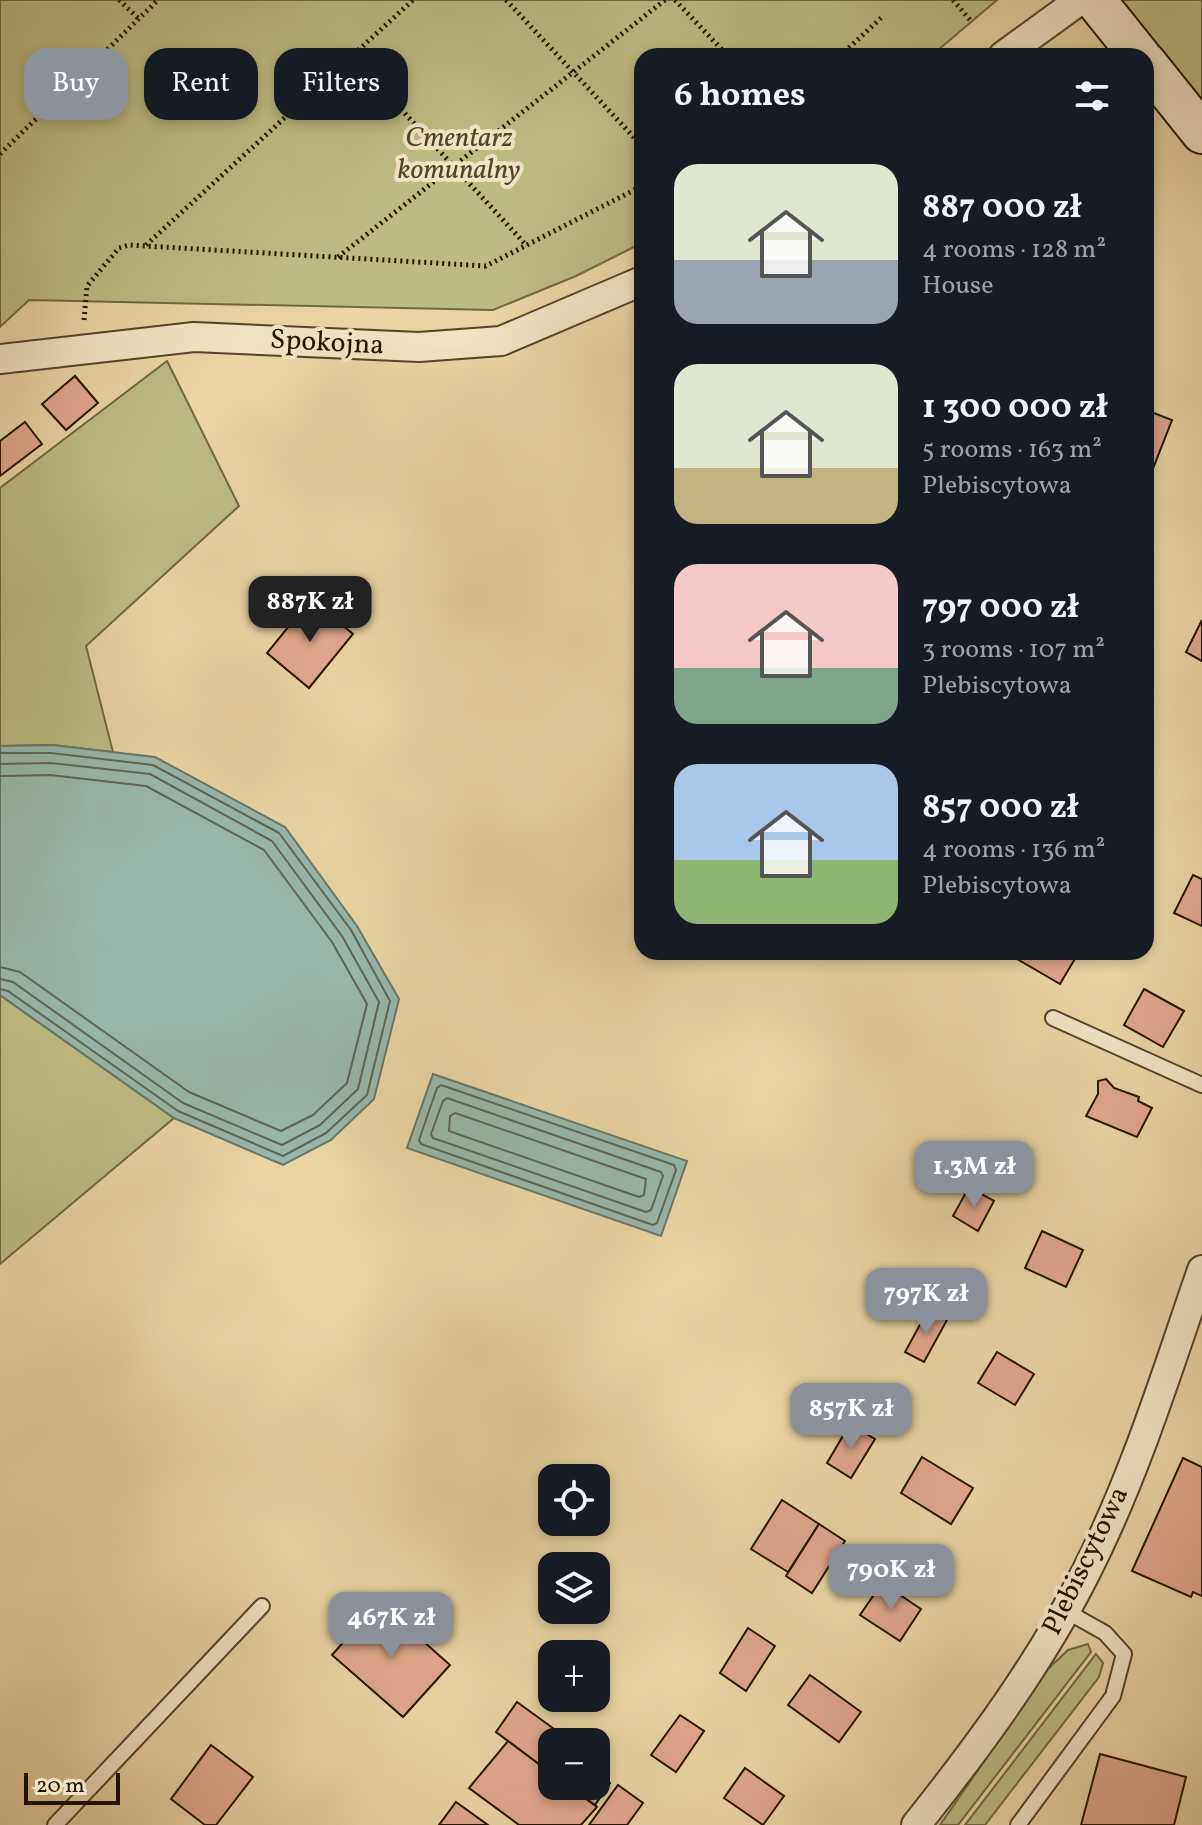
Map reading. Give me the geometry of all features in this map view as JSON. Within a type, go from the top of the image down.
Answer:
[{"type":"street","points":[[1014,48],[1080,0]]},
{"type":"street","points":[[1095,0],[1134,48]]},
{"type":"street","points":[[1154,73],[1202,133]]},
{"type":"street","name":"Spokojna","points":[[0,359],[194,337],[419,347],[501,341],[634,284]]},
{"type":"street","name":"Plebiscytowa","points":[[916,1825],[984,1735],[1066,1611],[1111,1519],[1202,1270]]},
{"type":"lane","points":[[1053,1018],[1202,1085]]},
{"type":"lane","points":[[55,1825],[262,1606]]},
{"type":"lane","points":[[1018,1825],[1113,1696],[1124,1654],[1105,1633],[1066,1611]]},
{"type":"path","points":[[119,0],[139,19]]},
{"type":"path","points":[[0,154],[158,0]]},
{"type":"path","points":[[361,48],[413,0]]},
{"type":"path","points":[[506,0],[634,137]]},
{"type":"path","points":[[337,258],[665,0]]},
{"type":"path","points":[[675,0],[720,48]]},
{"type":"path","points":[[953,0],[971,21]]},
{"type":"path","points":[[849,48],[882,17]]},
{"type":"path","points":[[408,116],[527,246]]},
{"type":"path","points":[[145,246],[282,120]]},
{"type":"path","points":[[84,349],[87,286],[119,248],[145,246],[486,266],[634,190]]},
{"type":"green space","name":"Cmentarz komunalny","points":[[0,0],[997,0],[940,48],[634,48],[634,247],[576,276],[493,310],[29,300],[0,327]]},
{"type":"green space","points":[[1096,0],[1202,0],[1202,101],[1154,55],[1154,48],[1146,48]]},
{"type":"green space","points":[[167,361],[239,506],[86,646],[113,752],[52,745],[0,746],[0,488]]},
{"type":"green space","points":[[0,995],[174,1118],[0,1264]]},
{"type":"green space","points":[[1088,1644],[1091,1652],[958,1825],[940,1825],[1048,1669],[1068,1650]]},
{"type":"green space","points":[[1096,1654],[1103,1663],[1099,1677],[985,1825],[965,1825]]},
{"type":"water","points":[[52,745],[155,757],[285,827],[357,926],[399,999],[374,1099],[331,1140],[283,1165],[174,1118],[0,995],[0,746]]},
{"type":"water","points":[[433,1074],[687,1161],[661,1236],[407,1148]]},
{"type":"building","points":[[75,376],[98,403],[66,430],[42,404]]},
{"type":"building","points":[[1154,413],[1172,420],[1154,466]]},
{"type":"building","points":[[25,422],[42,444],[0,476],[0,441]]},
{"type":"building","points":[[311,599],[353,634],[309,688],[267,653]]},
{"type":"building","points":[[1202,620],[1202,661],[1186,652]]},
{"type":"building","points":[[1193,875],[1202,879],[1202,926],[1174,913]]},
{"type":"building","points":[[1019,960],[1074,960],[1060,984]]},
{"type":"building","points":[[1144,989],[1184,1011],[1163,1047],[1124,1025]]},
{"type":"building","points":[[1106,1079],[1114,1088],[1139,1097],[1138,1101],[1152,1108],[1137,1137],[1086,1116],[1098,1094],[1098,1081]]},
{"type":"building","points":[[969,1187],[994,1201],[978,1231],[953,1216]]},
{"type":"building","points":[[1042,1231],[1083,1250],[1066,1287],[1025,1268]]},
{"type":"building","points":[[928,1310],[947,1320],[924,1362],[905,1352]]},
{"type":"building","points":[[997,1352],[1034,1374],[1015,1405],[978,1383]]},
{"type":"building","points":[[850,1424],[875,1439],[851,1478],[827,1463]]},
{"type":"building","points":[[922,1457],[973,1488],[951,1524],[901,1493]]},
{"type":"building","points":[[1183,1458],[1202,1467],[1202,1596],[1193,1592],[1191,1597],[1132,1571]]},
{"type":"building","points":[[782,1500],[819,1524],[788,1572],[751,1549]]},
{"type":"building","points":[[819,1524],[845,1541],[812,1593],[786,1576]]},
{"type":"building","points":[[882,1583],[921,1609],[900,1641],[860,1615]]},
{"type":"building","points":[[379,1602],[450,1665],[403,1717],[332,1655]]},
{"type":"building","points":[[748,1628],[775,1646],[746,1691],[720,1673]]},
{"type":"building","points":[[810,1675],[861,1712],[839,1742],[788,1705]]},
{"type":"building","points":[[517,1702],[553,1728],[538,1728],[538,1764],[496,1732]]},
{"type":"building","points":[[680,1715],[704,1731],[676,1772],[651,1755]]},
{"type":"building","points":[[508,1741],[538,1764],[538,1800],[588,1800],[597,1807],[581,1825],[519,1825],[469,1788]]},
{"type":"building","points":[[211,1745],[253,1777],[216,1825],[205,1825],[171,1799]]},
{"type":"building","points":[[1100,1754],[1186,1777],[1174,1825],[1081,1825]]},
{"type":"building","points":[[745,1768],[784,1796],[763,1825],[724,1798]]},
{"type":"building","points":[[618,1785],[643,1803],[627,1825],[589,1825],[610,1800]]},
{"type":"building","points":[[456,1802],[488,1825],[439,1825]]}]
